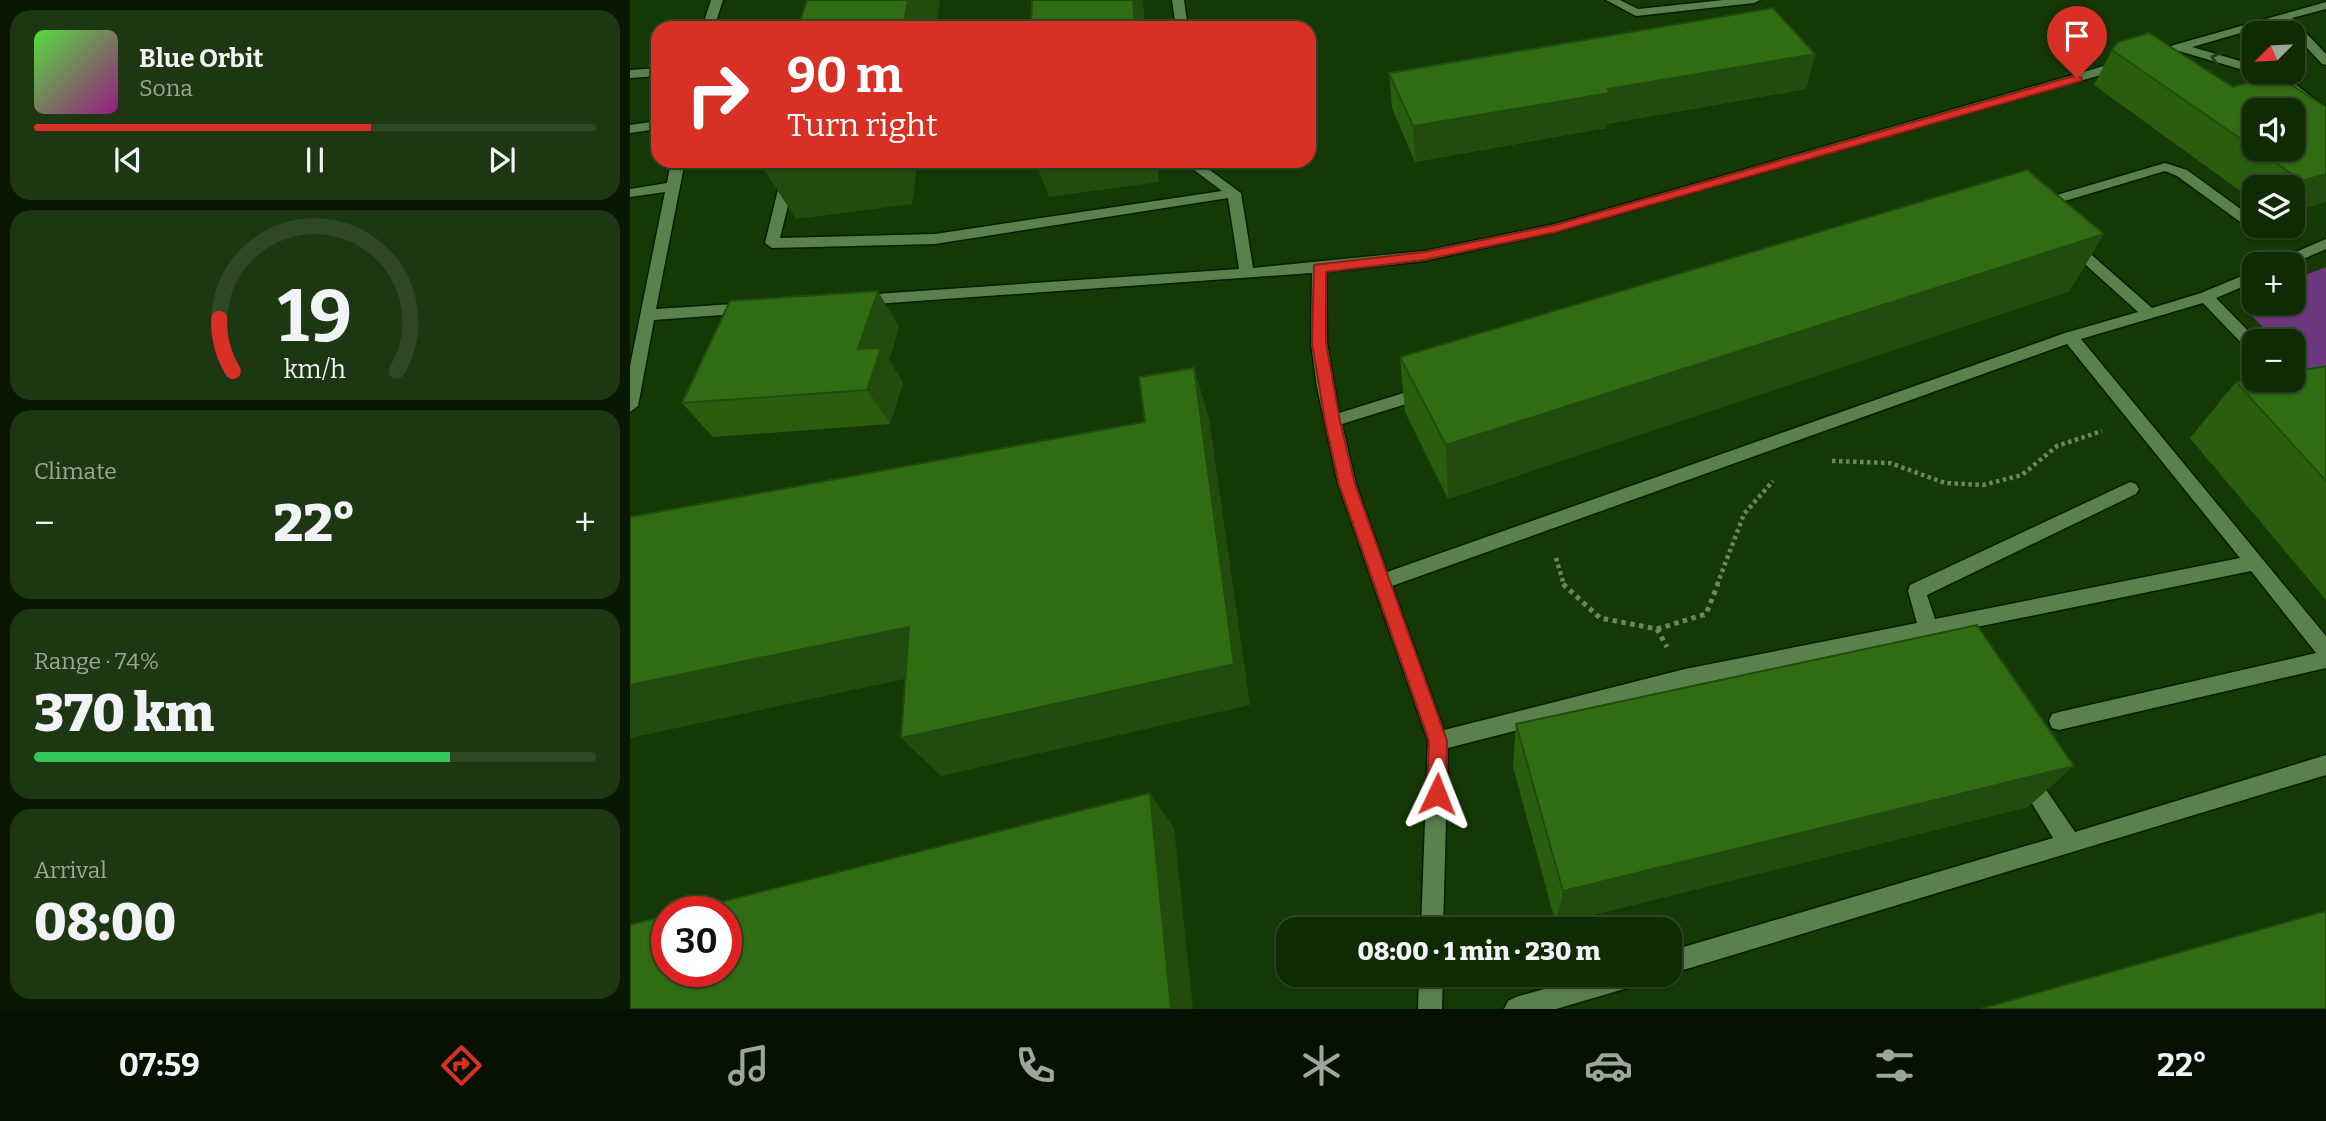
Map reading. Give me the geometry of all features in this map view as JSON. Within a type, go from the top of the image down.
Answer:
[{"type":"street","points":[[710,21],[717,0]]},
{"type":"street","points":[[1178,0],[1181,21]]},
{"type":"street","points":[[1612,0],[1636,13],[1754,0]]},
{"type":"street","points":[[843,302],[1247,274],[1424,256],[1556,228],[2326,5]]},
{"type":"street","points":[[2284,17],[2326,61]]},
{"type":"street","points":[[2178,47],[2242,66]]},
{"type":"street","points":[[630,74],[651,72]]},
{"type":"street","points":[[2286,84],[2326,113]]},
{"type":"street","points":[[630,129],[651,126]]},
{"type":"street","points":[[2030,211],[2165,167],[2182,173],[2242,217]]},
{"type":"street","points":[[630,406],[677,168]]},
{"type":"street","points":[[790,168],[772,243],[935,239],[1234,193]]},
{"type":"street","points":[[1201,168],[1234,193],[1247,274]]},
{"type":"street","points":[[630,193],[674,186]]},
{"type":"street","points":[[2061,234],[2151,315]]},
{"type":"street","points":[[2305,253],[2326,244]]},
{"type":"street","points":[[1319,268],[1319,343],[1332,421],[1347,484],[1438,741],[1432,917]]},
{"type":"street","points":[[1382,582],[2070,337],[2151,315],[2206,297],[2242,281]]},
{"type":"street","points":[[2206,297],[2242,334]]},
{"type":"street","points":[[648,315],[760,307]]},
{"type":"street","points":[[2070,337],[2326,650]]},
{"type":"street","points":[[1332,421],[1442,388]]},
{"type":"street","points":[[1943,651],[1928,628],[1917,591],[2130,489]]},
{"type":"street","points":[[1438,741],[1685,678],[2255,563]]},
{"type":"street","points":[[2059,721],[2326,659]]},
{"type":"street","points":[[2017,765],[2070,844]]},
{"type":"street","points":[[1682,959],[2326,765]]},
{"type":"street","points":[[1430,1009],[1431,987]]},
{"type":"street","points":[[1516,1009],[1590,987]]},
{"type":"path","points":[[1829,461],[1890,463],[1945,483],[1983,485],[2022,475],[2057,446],[2137,419]]},
{"type":"path","points":[[1553,550],[1563,584],[1600,618],[1657,629],[1706,614],[1745,514],[1778,474]]},
{"type":"path","points":[[1657,629],[1685,678]]},
{"type":"shaded area","points":[[2326,267],[2326,390],[2305,368],[2305,329],[2265,329],[2251,315],[2305,315],[2305,275]]},
{"type":"building","points":[[807,0],[908,0],[904,21],[800,21]]},
{"type":"building","points":[[1032,0],[1133,0],[1134,21],[1031,21]]},
{"type":"building","points":[[1773,8],[1815,54],[1608,89],[1610,93],[1413,126],[1389,73]]},
{"type":"building","points":[[2149,33],[2233,87],[2244,84],[2290,84],[2326,107],[2326,174],[2305,180],[2305,175],[2293,175],[2273,161],[2305,161],[2305,98],[2242,98],[2242,140],[2112,50],[2118,42]]},
{"type":"building","points":[[2027,170],[2104,234],[1446,445],[1400,357]]},
{"type":"building","points":[[878,291],[858,349],[881,348],[867,390],[682,403],[730,301]]},
{"type":"building","points":[[2326,366],[2326,481],[2245,392],[2305,392],[2305,370]]},
{"type":"building","points":[[1194,368],[1234,664],[901,738],[909,627],[630,685],[630,517],[1145,422],[1139,377]]},
{"type":"building","points":[[1977,625],[2074,766],[1563,891],[1516,724]]},
{"type":"building","points":[[1150,793],[1171,1009],[630,1009],[630,925],[651,919],[651,987],[742,987],[742,897]]},
{"type":"building","points":[[2326,911],[2326,1009],[1980,1009]]},
{"type":"route","points":[[1437,794],[1438,741],[1347,484],[1332,421],[1319,343],[1319,268],[1424,256],[1556,228],[2077,78]]}]
